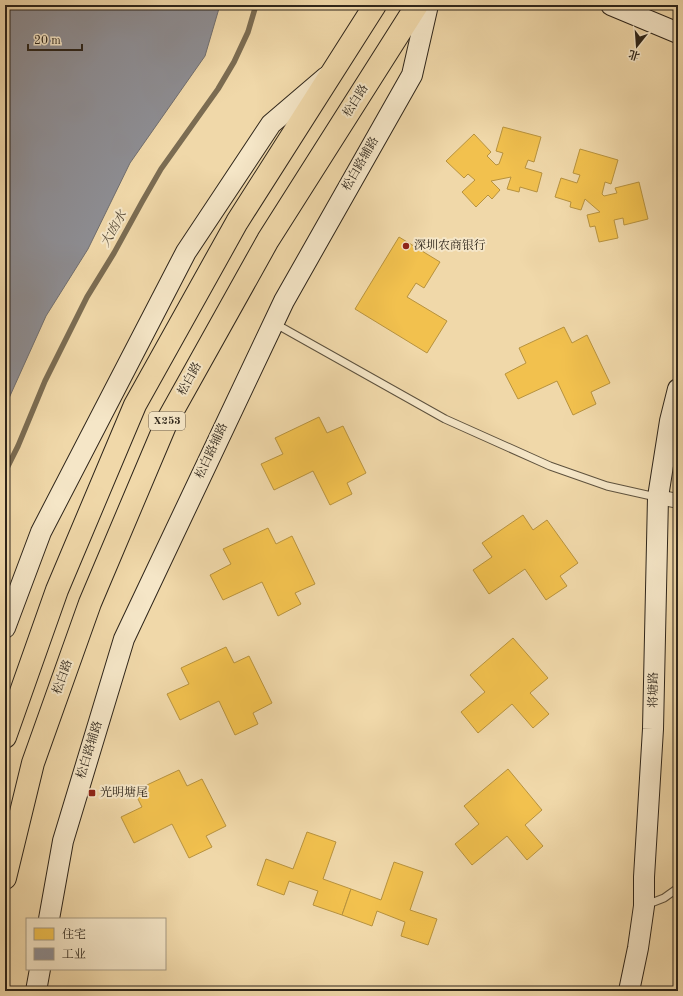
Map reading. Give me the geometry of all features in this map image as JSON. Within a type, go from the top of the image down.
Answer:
[{"type":"main road","name":"X253","points":[[5,737],[57,590],[135,405],[237,222],[375,5]]},
{"type":"main road","name":"松白路","points":[[5,878],[33,763],[74,646],[93,596],[167,421],[268,240],[417,5]]},
{"type":"main road","name":"松白路辅路","points":[[49,918],[63,841],[124,639],[273,322],[412,75],[428,5]]},
{"type":"main road","points":[[611,5],[678,33]]},
{"type":"main road","points":[[5,628],[41,532],[186,252],[271,124],[333,70]]},
{"type":"main road","name":"将塘路","points":[[629,991],[638,948],[644,906],[653,729],[658,498],[670,421],[678,389]]},
{"type":"street","points":[[658,498],[678,502]]},
{"type":"lane","points":[[273,322],[445,419],[550,466],[607,486],[658,498]]},
{"type":"lane","points":[[644,906],[664,898],[678,888]]},
{"type":"building: 住宅","points":[[503,127],[541,137],[534,162],[528,160],[525,168],[542,173],[537,192],[520,187],[519,192],[507,189],[511,177],[491,181],[500,190],[492,199],[488,195],[476,207],[462,192],[475,180],[468,174],[464,178],[446,161],[474,134],[491,152],[487,156],[496,165],[499,164],[503,153],[496,151]]},
{"type":"building: 住宅","points":[[580,149],[618,160],[611,184],[605,182],[602,194],[604,196],[617,193],[615,188],[639,182],[648,219],[624,225],[623,218],[614,220],[618,238],[599,242],[595,226],[590,227],[587,215],[600,212],[585,199],[581,210],[570,207],[571,202],[555,197],[561,178],[577,183],[580,175],[573,173]]},
{"type":"building: 住宅","points":[[399,237],[440,262],[424,288],[416,283],[407,297],[447,321],[427,353],[355,309]]},
{"type":"building: 住宅","points":[[564,327],[572,343],[587,335],[610,383],[591,392],[596,404],[573,415],[557,381],[518,399],[505,374],[526,363],[519,348]]},
{"type":"building: 住宅","points":[[319,417],[327,433],[343,426],[366,473],[347,483],[352,494],[330,505],[313,471],[274,490],[261,464],[283,454],[275,438]]},
{"type":"building: 住宅","points":[[523,515],[533,530],[547,520],[578,563],[560,576],[567,586],[546,600],[525,569],[489,594],[473,570],[492,557],[482,543]]},
{"type":"building: 住宅","points":[[268,528],[276,544],[292,536],[315,584],[295,593],[301,604],[278,616],[262,582],[223,600],[210,575],[231,564],[223,549]]},
{"type":"building: 住宅","points":[[513,638],[548,678],[530,693],[549,714],[533,728],[512,704],[478,733],[461,712],[485,692],[470,675]]},
{"type":"building: 住宅","points":[[226,647],[234,663],[249,656],[272,703],[253,713],[258,724],[235,735],[219,701],[180,720],[167,694],[189,684],[181,668]]},
{"type":"building: 住宅","points":[[508,769],[542,810],[525,825],[543,846],[527,860],[507,836],[472,865],[455,844],[479,824],[464,806]]},
{"type":"building: 住宅","points":[[179,770],[187,786],[202,779],[226,826],[206,836],[212,847],[189,858],[172,824],[134,843],[121,817],[142,807],[134,791]]},
{"type":"building: 住宅","points":[[307,832],[336,842],[323,879],[351,889],[342,915],[313,905],[318,891],[289,881],[284,895],[257,885],[266,859],[293,869]]},
{"type":"building: 住宅","points":[[394,862],[423,872],[410,910],[437,919],[428,945],[401,936],[405,922],[377,911],[372,926],[342,915],[351,889],[381,900]]},
{"type":"building: 工业","points":[[5,5],[220,5],[205,56],[130,163],[88,249],[46,316],[5,407]]},
{"type":"waterway","name":"大凼水","points":[[5,472],[18,446],[45,381],[87,297],[114,253],[161,169],[218,89],[234,62],[248,32],[256,5]]},
{"type":"place","name":"深圳农商银行","points":[[406,246]]},
{"type":"place","name":"光明塘尾","points":[[92,793]]}]
